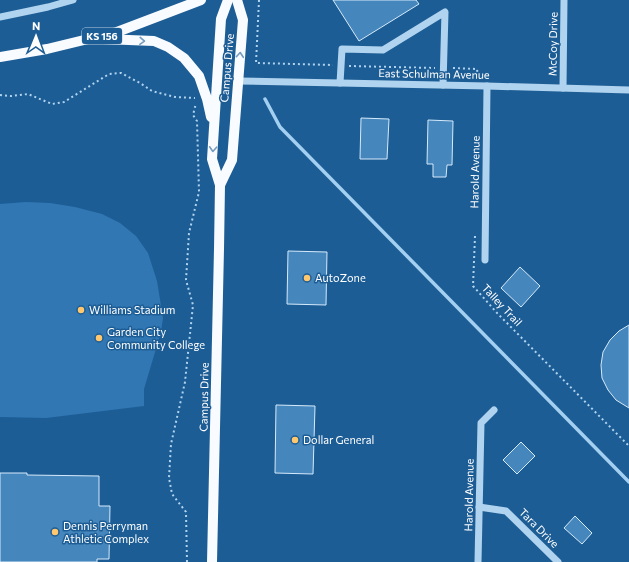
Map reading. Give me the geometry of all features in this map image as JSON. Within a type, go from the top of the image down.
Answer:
[{"type":"main road","name":"KS 156","points":[[0,57],[47,49],[117,32],[201,0]]},
{"type":"main road","name":"Campus Drive","points":[[212,562],[220,185],[212,159],[221,19],[228,0]]},
{"type":"main road","name":"Campus Drive","points":[[220,185],[232,160],[243,20],[237,0]]},
{"type":"main road","points":[[89,39],[154,41],[168,47],[184,58],[199,76],[207,99],[214,130]]},
{"type":"street","points":[[0,17],[73,0]]},
{"type":"street","name":"McCoy Drive","points":[[564,0],[564,88]]},
{"type":"street","points":[[340,82],[342,49],[383,50],[445,12],[443,85]]},
{"type":"street","name":"East Schulman Avenue","points":[[238,81],[340,82],[629,90]]},
{"type":"street","name":"Harold Avenue","points":[[485,260],[487,86]]},
{"type":"street","name":"Harold Avenue","points":[[478,562],[481,423],[494,410]]},
{"type":"street","name":"Tara Drive","points":[[479,508],[506,511],[558,562]]},
{"type":"path","points":[[259,0],[256,64],[329,65]]},
{"type":"path","points":[[355,66],[426,68]]},
{"type":"path","points":[[0,95],[11,96],[28,94],[52,104],[64,102],[108,74],[121,73],[152,91],[175,97],[198,98],[192,115],[197,121],[199,192],[189,233],[186,280],[193,304],[185,382],[171,444],[169,478],[172,494],[186,512],[187,562]]},
{"type":"path","name":"Talley Trail","points":[[475,231],[473,286],[498,314],[629,446]]},
{"type":"shaded area","name":"Williams Stadium","points":[[26,202],[50,203],[75,207],[102,214],[120,223],[136,236],[148,253],[157,281],[163,318],[161,332],[144,389],[144,406],[46,418],[0,417],[0,204]]},
{"type":"building","points":[[333,0],[416,0],[419,4],[359,41]]},
{"type":"building","points":[[361,118],[389,119],[387,159],[360,159]]},
{"type":"building","points":[[428,120],[453,121],[452,165],[447,165],[446,177],[433,177],[433,164],[427,164]]},
{"type":"building","name":"AutoZone","points":[[288,251],[327,252],[326,305],[287,304]]},
{"type":"building","points":[[520,267],[540,286],[521,307],[501,288]]},
{"type":"building","points":[[629,325],[629,408],[616,400],[608,390],[602,378],[601,365],[603,352],[610,340],[619,331]]},
{"type":"building","name":"Dollar General","points":[[276,405],[315,406],[313,474],[275,473]]},
{"type":"building","points":[[521,442],[535,456],[517,474],[503,460]]},
{"type":"building","name":"Dennis Perryman Athletic Complex","points":[[0,473],[99,476],[99,506],[110,506],[109,559],[97,559],[97,562],[0,562]]},
{"type":"building","points":[[575,516],[592,533],[582,544],[564,528]]},
{"type":"waterway","points":[[265,99],[280,127],[629,482]]},
{"type":"place","name":"AutoZone","points":[[307,278]]},
{"type":"place","name":"Williams Stadium","points":[[81,310]]},
{"type":"place","name":"Garden City Community College","points":[[99,338]]},
{"type":"place","name":"Dollar General","points":[[295,440]]},
{"type":"place","name":"Dennis Perryman Athletic Complex","points":[[55,532]]}]
